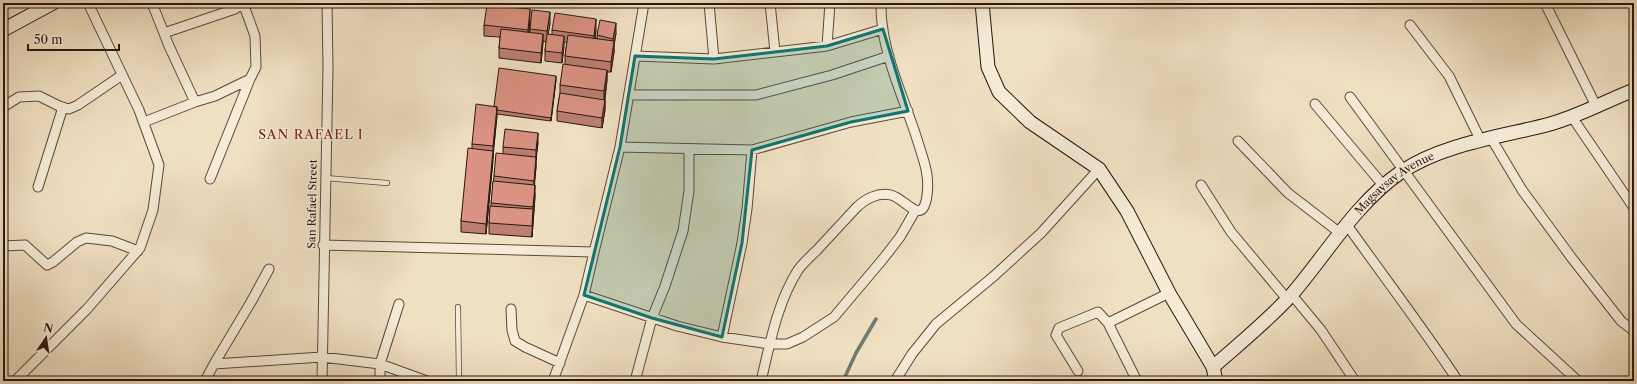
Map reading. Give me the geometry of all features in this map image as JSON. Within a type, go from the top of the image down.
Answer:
[{"type":"street","points":[[3,30],[53,3]]},
{"type":"street","points":[[14,381],[17,380],[49,349],[87,309],[138,251],[153,210],[159,165],[144,122],[88,3]]},
{"type":"street","points":[[152,3],[195,102]]},
{"type":"street","points":[[164,33],[235,9],[243,3],[252,29],[256,47],[256,67],[210,179]]},
{"type":"street","name":"San Rafael Street","points":[[322,381],[323,245],[328,68],[327,3]]},
{"type":"street","points":[[553,381],[584,295],[620,147],[630,95],[644,3]]},
{"type":"street","points":[[710,3],[714,59]]},
{"type":"street","points":[[770,3],[775,52]]},
{"type":"street","points":[[827,46],[830,3]]},
{"type":"street","points":[[761,381],[775,323],[783,301],[799,269],[858,207],[871,197],[879,195],[892,195],[915,211],[920,211],[924,207],[927,195],[928,170],[889,56],[883,29],[881,3]]},
{"type":"street","points":[[982,3],[988,67],[1000,92],[1030,122],[1099,168],[1127,211],[1169,293],[1213,367],[1216,381]]},
{"type":"street","points":[[1545,3],[1596,106]]},
{"type":"street","points":[[1410,25],[1449,76],[1486,139],[1571,257],[1621,321],[1634,331]]},
{"type":"street","points":[[635,56],[714,59],[827,46],[883,29]]},
{"type":"street","points":[[630,95],[756,95],[832,75],[889,56]]},
{"type":"street","points":[[3,107],[19,97],[39,96],[69,109],[78,105],[122,75]]},
{"type":"street","points":[[144,122],[195,102],[216,96],[250,79]]},
{"type":"street","name":"Magsaysay Avenue","points":[[1213,367],[1252,333],[1289,297],[1366,202],[1383,185],[1403,171],[1441,152],[1572,117],[1634,90]]},
{"type":"street","points":[[1350,97],[1403,171],[1473,263],[1516,324],[1578,381]]},
{"type":"street","points":[[1315,104],[1383,185]]},
{"type":"street","points":[[38,187],[64,107]]},
{"type":"street","points":[[620,147],[752,150],[851,122],[908,111]]},
{"type":"street","points":[[1572,117],[1634,208]]},
{"type":"street","points":[[1238,141],[1288,193],[1344,229],[1429,337],[1458,381]]},
{"type":"street","points":[[635,381],[652,318],[665,286],[683,231],[688,191],[689,149]]},
{"type":"street","points":[[722,337],[743,236],[752,150]]},
{"type":"street","points":[[895,381],[912,354],[936,324],[994,276],[1041,233],[1099,168]]},
{"type":"street","points":[[1201,185],[1232,232],[1289,297],[1321,330],[1355,381]]},
{"type":"street","points":[[584,295],[652,318],[722,337],[770,344],[787,344],[803,337],[834,316],[892,248],[915,211]]},
{"type":"street","points":[[3,246],[24,246],[47,264],[53,262],[77,242],[86,238],[112,240],[138,251]]},
{"type":"street","points":[[323,245],[594,252]]},
{"type":"street","points":[[205,381],[269,269]]},
{"type":"street","points":[[1108,324],[1169,293]]},
{"type":"street","points":[[380,381],[380,364],[399,304]]},
{"type":"street","points":[[511,309],[512,330],[515,341],[560,363]]},
{"type":"street","points":[[1078,371],[1056,335],[1059,328],[1098,312],[1108,324],[1137,381]]},
{"type":"street","points":[[214,364],[322,357],[380,364],[427,381]]},
{"type":"lane","points":[[325,178],[387,183]]},
{"type":"lane","points":[[458,307],[459,381]]},
{"type":"highlighted area","points":[[883,29],[908,111],[851,122],[752,150],[742,243],[722,337],[652,318],[584,295],[620,147],[635,56],[714,59],[827,46]]},
{"type":"building","points":[[487,5],[530,9],[528,30],[484,25]]},
{"type":"building","points":[[532,10],[550,12],[547,31],[530,29]]},
{"type":"building","points":[[555,13],[596,19],[594,36],[552,30]]},
{"type":"building","points":[[600,20],[616,23],[613,39],[597,35]]},
{"type":"building","points":[[501,29],[543,34],[541,53],[499,48]]},
{"type":"building","points":[[547,34],[564,36],[562,53],[545,51]]},
{"type":"building","points":[[568,35],[614,41],[611,62],[565,56]]},
{"type":"building","points":[[563,64],[607,70],[604,91],[560,85]]},
{"type":"building","points":[[499,68],[556,76],[551,118],[497,110],[497,107],[494,106]]},
{"type":"building","points":[[560,93],[605,100],[602,118],[557,111]]},
{"type":"building","points":[[476,104],[497,107],[493,146],[472,144]]},
{"type":"building","points":[[505,129],[538,133],[536,150],[503,147]]},
{"type":"building","points":[[468,148],[493,151],[486,224],[461,221]]},
{"type":"building","points":[[496,153],[536,157],[534,181],[494,176]]},
{"type":"building","points":[[493,181],[535,185],[533,207],[491,203]]},
{"type":"building","points":[[490,206],[533,209],[532,226],[489,223]]},
{"type":"waterway","points":[[843,381],[856,353],[876,319]]},
{"type":"district","name":"SAN RAFAEL I","points":[[311,134]]}]
